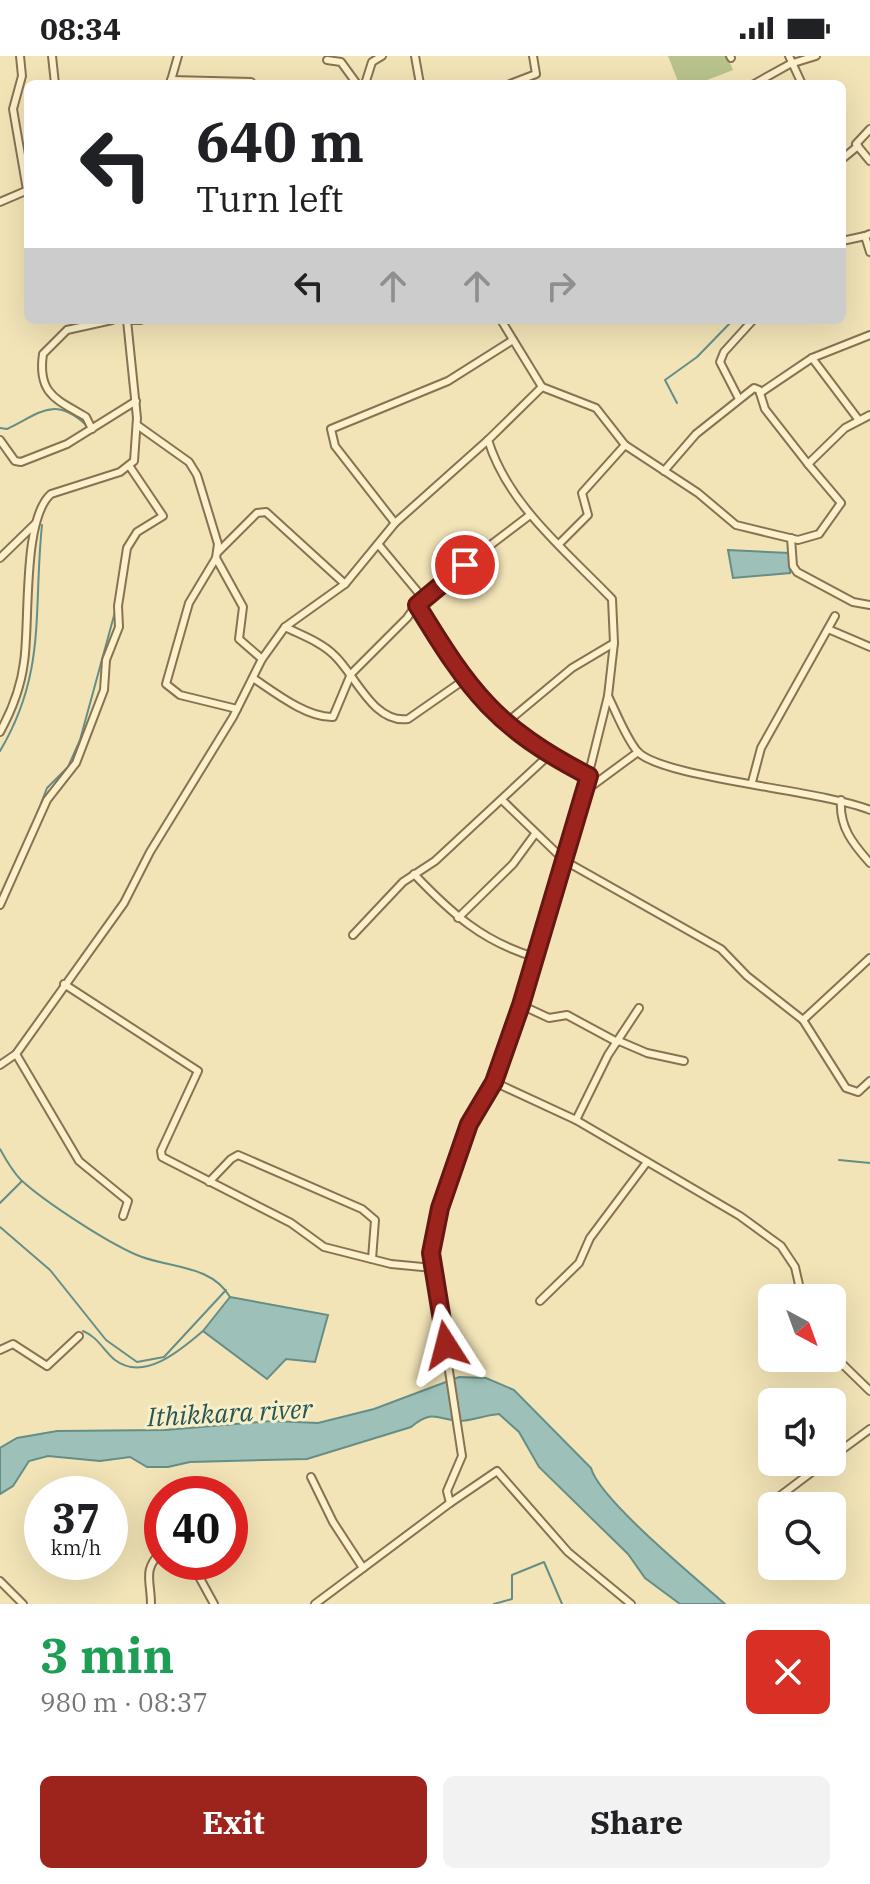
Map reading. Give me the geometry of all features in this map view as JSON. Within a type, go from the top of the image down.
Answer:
[{"type":"street","points":[[20,56],[22,76],[13,109],[24,168]]},
{"type":"street","points":[[52,56],[55,80]]},
{"type":"street","points":[[171,80],[178,56]]},
{"type":"street","points":[[366,80],[372,62],[382,56]]},
{"type":"street","points":[[415,56],[419,80]]},
{"type":"street","points":[[533,56],[538,80]]},
{"type":"street","points":[[760,80],[790,60],[816,56]]},
{"type":"street","points":[[327,60],[341,62],[354,80]]},
{"type":"street","points":[[790,60],[800,80]]},
{"type":"street","points":[[518,80],[537,71]]},
{"type":"street","points":[[870,129],[857,138],[858,146],[870,161]]},
{"type":"street","points":[[846,156],[858,146]]},
{"type":"street","points":[[846,150],[849,153]]},
{"type":"street","points":[[0,202],[24,192]]},
{"type":"street","points":[[846,240],[867,235],[870,252]]},
{"type":"street","points":[[92,429],[84,415],[66,409],[49,392],[43,378],[43,354],[67,330],[94,324]]},
{"type":"street","points":[[127,324],[137,425],[135,454],[130,467]]},
{"type":"street","points":[[503,324],[542,387],[596,408],[625,445],[664,471],[698,493],[736,525],[804,539],[819,534],[840,507],[839,498],[765,409],[760,393],[754,388],[685,445],[664,471]]},
{"type":"street","points":[[739,399],[727,382],[720,362],[724,352],[749,324]]},
{"type":"street","points":[[760,393],[812,358],[870,335]]},
{"type":"street","points":[[395,523],[335,446],[331,429],[462,375],[513,340]]},
{"type":"street","points":[[812,358],[858,419]]},
{"type":"street","points":[[0,1065],[16,1054],[124,903],[237,709],[262,659],[285,627],[345,584],[395,523],[542,387]]},
{"type":"street","points":[[0,440],[15,461],[21,462],[67,444],[136,401]]},
{"type":"street","points":[[808,464],[858,419],[870,415]]},
{"type":"street","points":[[137,425],[189,462],[208,510],[217,555],[243,607],[239,639],[262,659]]},
{"type":"street","points":[[450,1503],[447,1491],[462,1456],[431,1253],[440,1208],[469,1124],[494,1082],[565,861],[608,696],[614,643],[612,599],[530,515],[496,465],[488,440]]},
{"type":"street","points":[[559,544],[588,515],[582,493],[625,445]]},
{"type":"street","points":[[0,732],[20,686],[30,554],[43,503],[51,494],[130,467]]},
{"type":"street","points":[[0,905],[47,800],[76,763],[104,690],[106,660],[119,627],[118,606],[127,548],[137,532],[163,516],[130,467]]},
{"type":"street","points":[[237,709],[180,695],[166,684],[189,603],[217,555],[257,513],[266,512],[345,584]]},
{"type":"street","points":[[253,678],[291,702],[329,718],[336,714],[351,674],[422,597],[530,515]]},
{"type":"street","points":[[0,558],[38,520]]},
{"type":"street","points":[[791,538],[793,566],[797,572],[853,602],[870,605]]},
{"type":"street","points":[[378,544],[422,597]]},
{"type":"street","points":[[417,605],[464,680],[506,723],[549,755],[589,776]]},
{"type":"street","points":[[752,782],[761,748],[835,616]]},
{"type":"street","points":[[285,627],[322,645],[380,710],[404,721],[464,680]]},
{"type":"street","points":[[828,629],[870,647]]},
{"type":"street","points":[[506,723],[572,668],[614,643]]},
{"type":"street","points":[[608,696],[638,752],[663,767],[841,800],[870,810]]},
{"type":"street","points":[[585,791],[638,752]]},
{"type":"street","points":[[353,935],[414,874],[435,861],[549,755]]},
{"type":"street","points":[[502,800],[565,861],[714,943],[747,976],[803,1020],[846,1088],[858,1092],[870,1081]]},
{"type":"street","points":[[841,800],[840,814],[847,834],[870,863]]},
{"type":"street","points":[[458,918],[513,864],[535,834]]},
{"type":"street","points":[[414,874],[458,918],[495,944],[535,957]]},
{"type":"street","points":[[803,1020],[870,958]]},
{"type":"street","points":[[64,984],[198,1071],[161,1154],[291,1223],[324,1247],[372,1259],[433,1268]]},
{"type":"street","points":[[521,1005],[549,1018],[567,1015],[618,1042],[647,1053],[684,1061]]},
{"type":"street","points":[[576,1120],[639,1008]]},
{"type":"street","points":[[16,1054],[79,1161],[128,1201],[123,1216]]},
{"type":"street","points":[[494,1082],[576,1120],[740,1216],[781,1246],[795,1267],[799,1284]]},
{"type":"street","points":[[209,1182],[231,1159],[243,1156],[362,1209],[375,1220],[372,1259]]},
{"type":"street","points":[[540,1301],[579,1263],[590,1238],[647,1162]]},
{"type":"street","points":[[0,1350],[13,1344],[47,1366],[79,1336]]},
{"type":"street","points":[[846,1368],[870,1391]]},
{"type":"street","points":[[846,1447],[870,1429]]},
{"type":"street","points":[[315,1604],[497,1471],[568,1552],[631,1604]]},
{"type":"street","points":[[785,1492],[806,1476]]},
{"type":"street","points":[[311,1477],[333,1522],[363,1568]]},
{"type":"street","points":[[147,1580],[151,1604]]},
{"type":"street","points":[[201,1580],[214,1604]]},
{"type":"street","points":[[0,1581],[23,1604]]},
{"type":"green space","points":[[668,56],[727,56],[733,70],[707,80],[677,80]]},
{"type":"water","points":[[728,550],[789,553],[790,573],[733,578]]},
{"type":"water","points":[[230,1297],[328,1315],[315,1362],[286,1359],[267,1379],[203,1331]]},
{"type":"water","points":[[459,1377],[486,1378],[514,1390],[591,1468],[611,1499],[725,1604],[680,1604],[645,1578],[628,1554],[539,1467],[519,1432],[499,1414],[459,1421],[435,1416],[425,1418],[411,1427],[307,1459],[190,1462],[168,1467],[147,1467],[130,1457],[100,1461],[48,1456],[29,1461],[13,1486],[0,1494],[0,1448],[17,1438],[57,1431],[165,1430],[272,1421],[318,1423],[374,1409]]},
{"type":"waterway","points":[[677,403],[665,380],[697,357],[729,324]]},
{"type":"waterway","points":[[0,428],[7,429],[38,413],[55,409],[75,416],[86,425]]},
{"type":"waterway","points":[[0,751],[15,722],[32,667],[42,525]]},
{"type":"waterway","points":[[29,834],[47,788],[68,767],[80,740],[115,612]]},
{"type":"waterway","points":[[0,1149],[21,1180],[79,1223],[142,1257],[213,1279],[230,1297]]},
{"type":"waterway","points":[[839,1160],[870,1163]]},
{"type":"waterway","points":[[0,1203],[22,1181]]},
{"type":"waterway","points":[[0,1227],[50,1270],[106,1340],[137,1362],[164,1357],[226,1290]]},
{"type":"waterway","points":[[83,1331],[97,1340],[115,1360],[126,1366],[138,1367],[162,1361],[203,1331]]},
{"type":"waterway","points":[[494,1604],[512,1599],[512,1575],[544,1562],[562,1604]]},
{"type":"route","points":[[446,1345],[431,1253],[440,1208],[469,1124],[494,1082],[521,1005],[589,776],[549,755],[493,713],[464,680],[417,605],[422,597],[465,565]]},
{"type":"water label","name":"Ithikkara river","points":[[230,1413]]}]
